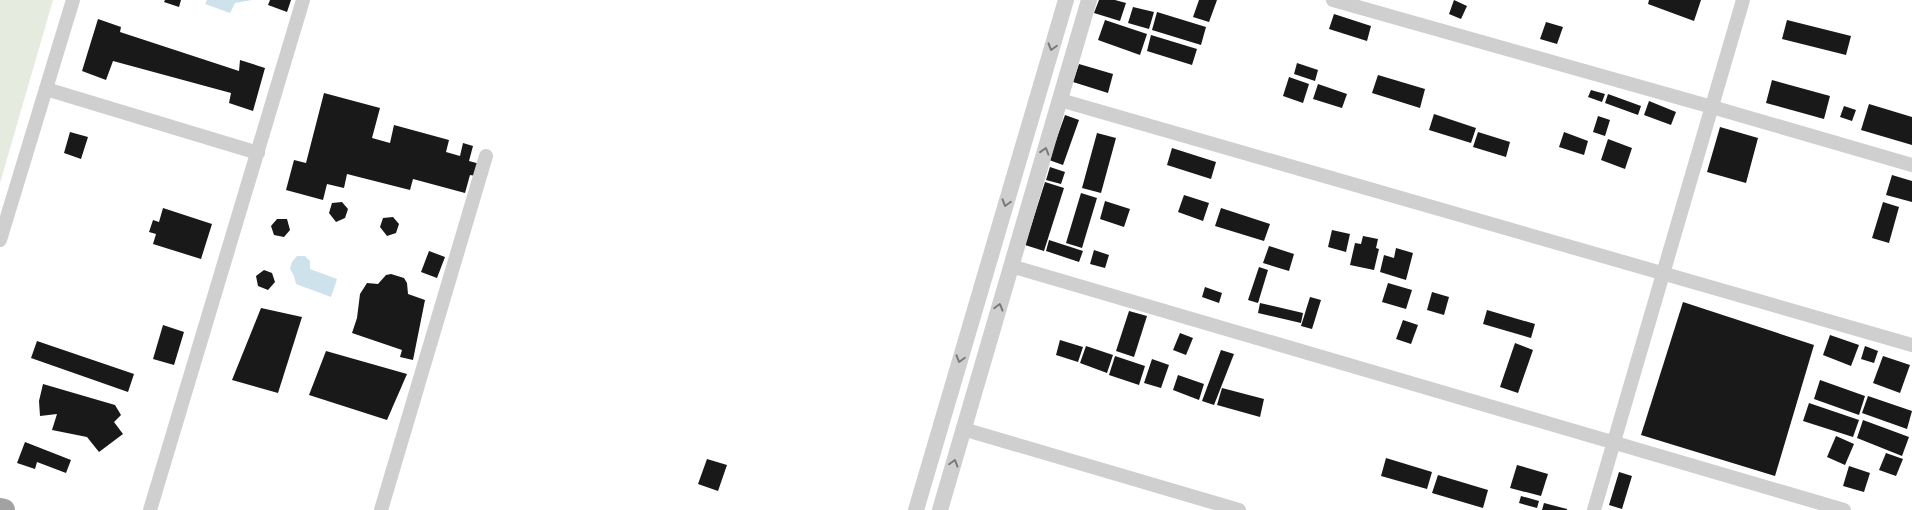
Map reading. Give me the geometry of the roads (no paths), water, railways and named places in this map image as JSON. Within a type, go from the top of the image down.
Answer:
[{"type":"highway","points":[[0,509],[4,510]]},
{"type":"street","points":[[0,240],[73,0]]},
{"type":"street","points":[[150,510],[303,0]]},
{"type":"street","points":[[916,510],[1066,0]]},
{"type":"street","points":[[940,510],[1089,0]]},
{"type":"street","points":[[1333,0],[1912,165]]},
{"type":"street","points":[[1594,510],[1743,0]]},
{"type":"street","points":[[46,89],[258,153]]},
{"type":"street","points":[[1060,100],[1664,272],[1912,345]]},
{"type":"street","points":[[381,510],[486,156]]},
{"type":"street","points":[[1011,266],[1844,510]]},
{"type":"street","points":[[963,429],[1239,510]]},
{"type":"water","points":[[207,0],[252,0],[235,3],[230,13],[205,4]]},
{"type":"water","points":[[297,256],[305,256],[310,261],[310,269],[337,279],[331,297],[296,284],[290,269],[292,262]]}]
